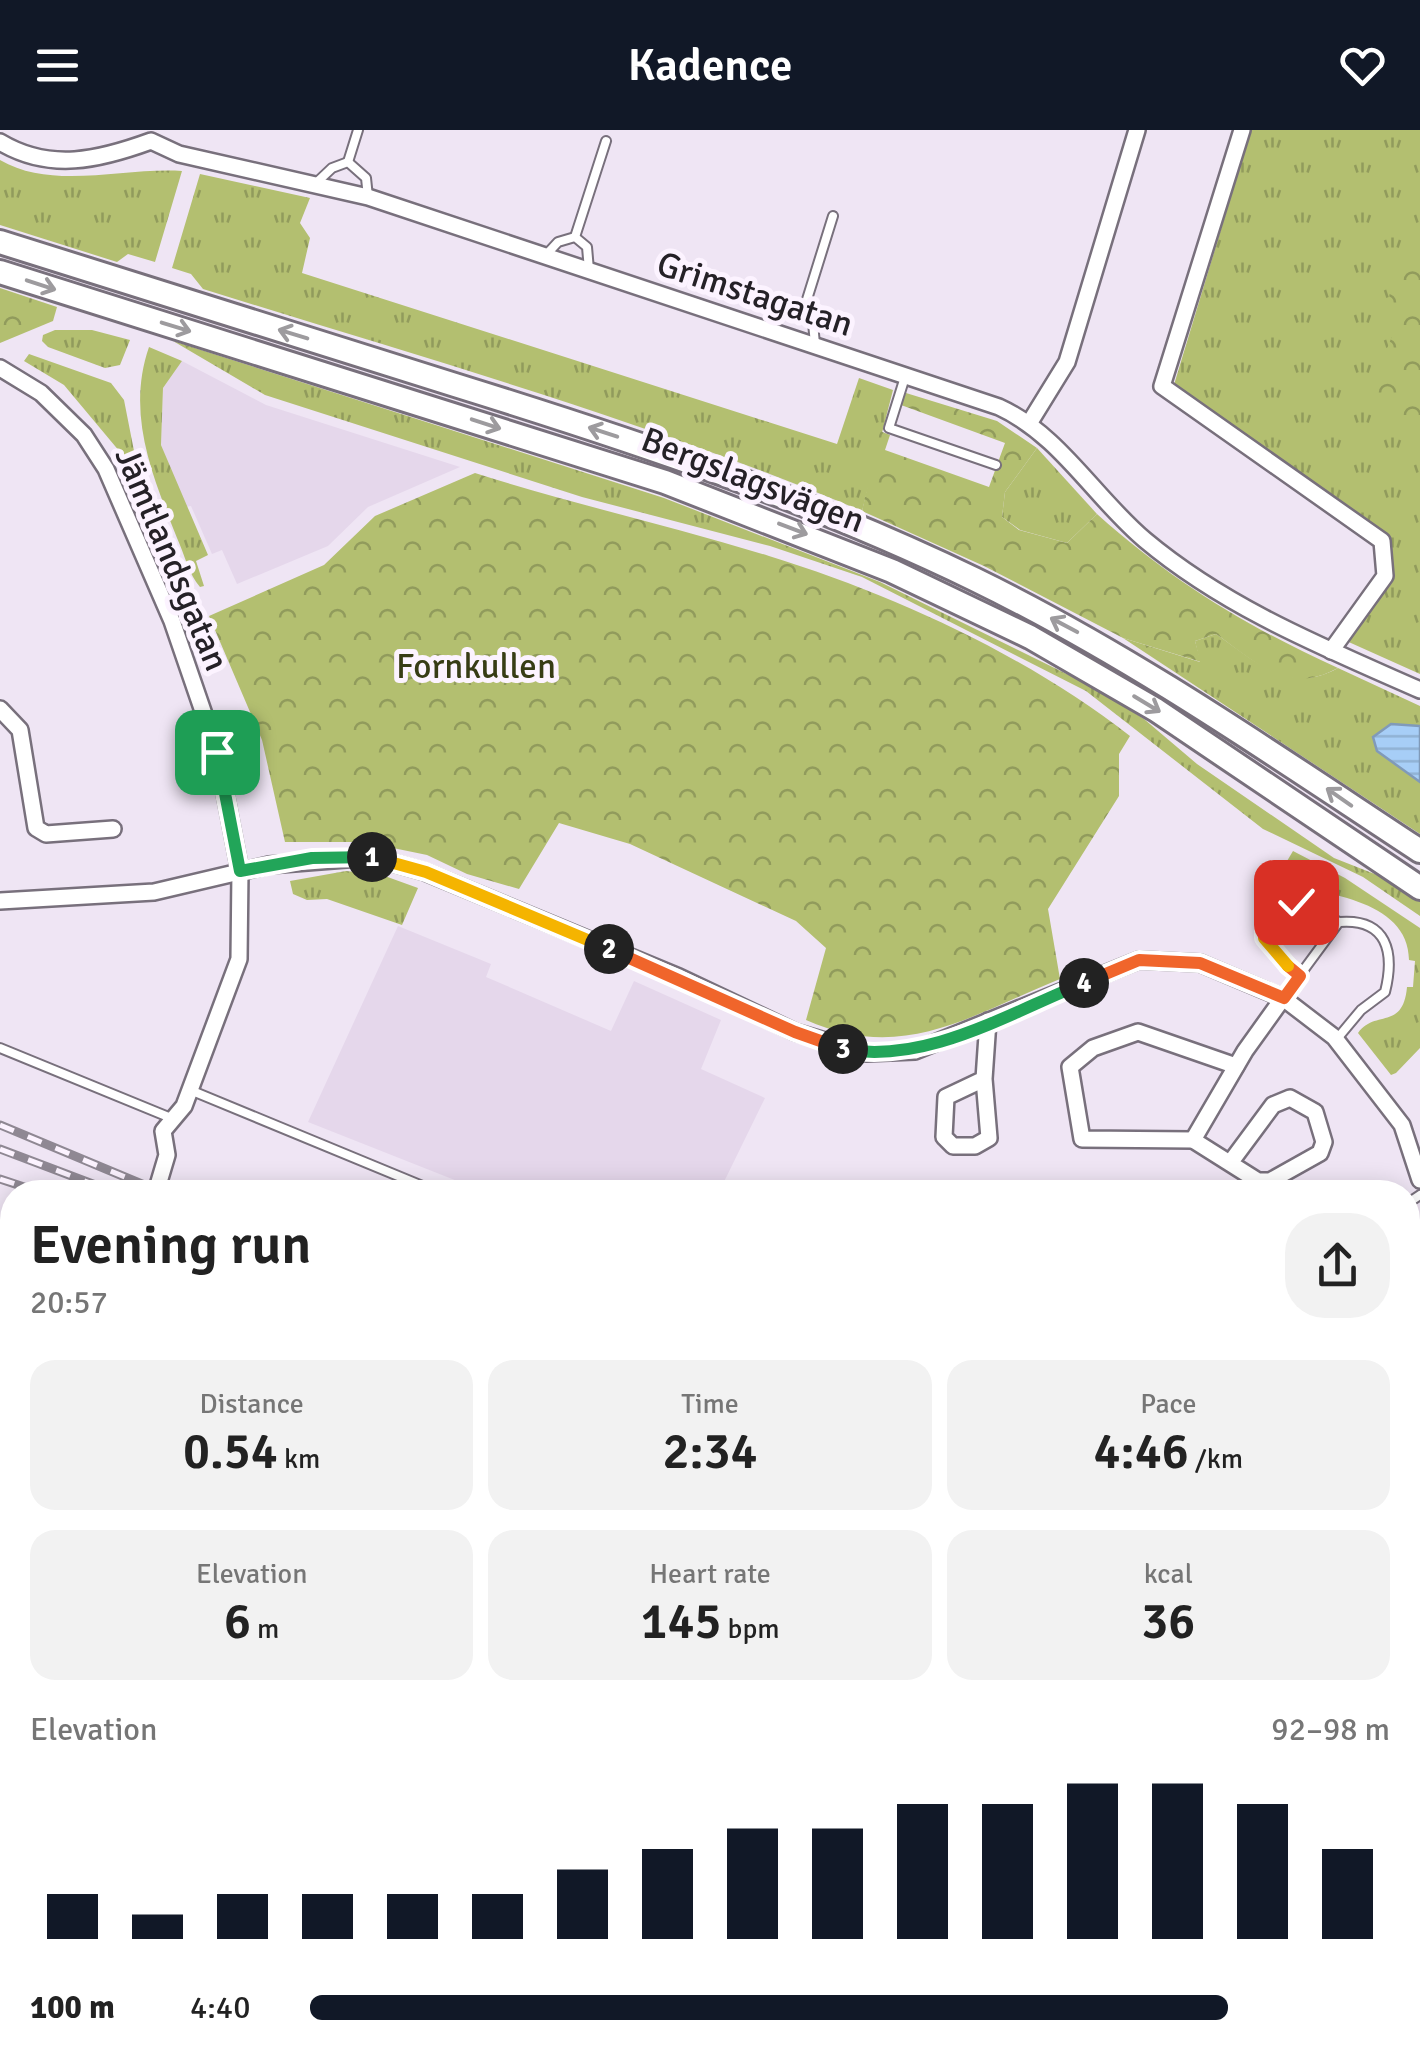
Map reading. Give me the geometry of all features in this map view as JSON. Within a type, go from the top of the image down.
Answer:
[{"type":"main road","name":"Bergslagsvägen","points":[[0,242],[651,447],[816,508],[973,578],[1116,653],[1239,728],[1420,852]]},
{"type":"main road","name":"Bergslagsvägen","points":[[0,272],[665,482],[892,571],[1030,638],[1125,691],[1290,797],[1420,888]]},
{"type":"street","points":[[1030,422],[1067,362],[1137,130]]},
{"type":"street","points":[[1242,130],[1162,386],[1382,541],[1386,576],[1331,650]]},
{"type":"street","name":"Grimstagatan","points":[[0,142],[47,160],[76,161],[106,158],[150,136],[179,154],[368,197],[815,344],[1030,422],[1144,539],[1222,596],[1420,690]]},
{"type":"street","name":"Jämtlandsgatan","points":[[0,368],[41,393],[84,435],[121,499],[172,622],[217,752],[240,871],[238,959],[190,1090],[176,1119],[163,1131],[167,1156],[160,1180]]},
{"type":"street","points":[[0,708],[20,730],[36,828],[46,834],[113,829]]},
{"type":"street","points":[[0,902],[154,892],[240,871],[340,856],[401,863],[834,1047],[866,1053],[915,1051],[1139,960],[1200,963],[1284,998],[1336,1040],[1402,1124],[1417,1157],[1420,1180]]},
{"type":"street","points":[[1193,1140],[1236,1066],[1284,998]]},
{"type":"street","points":[[984,1078],[946,1097],[944,1137],[954,1146],[975,1146],[988,1138],[984,1078],[988,1021]]},
{"type":"street","points":[[1236,1066],[1138,1032],[1092,1048],[1070,1067],[1082,1139],[1193,1140],[1255,1180]]},
{"type":"street","points":[[1230,1163],[1273,1105],[1290,1098],[1315,1112],[1324,1142],[1311,1162],[1263,1180]]},
{"type":"street","points":[[1402,1124],[1420,1120]]},
{"type":"lane","points":[[348,162],[358,130]]},
{"type":"lane","points":[[575,237],[606,141]]},
{"type":"lane","points":[[313,186],[332,168],[348,162]]},
{"type":"lane","points":[[348,162],[366,178],[368,197]]},
{"type":"lane","points":[[815,344],[813,324],[804,309],[832,216]]},
{"type":"lane","points":[[546,256],[558,242],[575,237]]},
{"type":"lane","points":[[575,237],[586,247],[589,270]]},
{"type":"lane","points":[[767,329],[784,313],[804,309]]},
{"type":"lane","points":[[906,377],[889,428],[996,466]]},
{"type":"lane","points":[[1300,976],[1264,938],[1264,922],[1276,908],[1296,902],[1338,922],[1357,921],[1378,931],[1392,958],[1385,992],[1361,1010],[1336,1040]]},
{"type":"lane","points":[[1284,998],[1338,922]]},
{"type":"lane","points":[[0,1048],[176,1119]]},
{"type":"lane","points":[[190,1090],[409,1180]]},
{"type":"shaded area","points":[[182,361],[266,405],[460,467],[368,507],[328,546],[237,584],[222,550],[212,554],[191,506],[185,507],[161,445],[163,388]]},
{"type":"shaded area","points":[[398,926],[491,964],[486,977],[611,1031],[634,981],[721,1020],[701,1069],[765,1098],[725,1180],[455,1180],[308,1122]]},
{"type":"green space","points":[[1251,130],[1420,130],[1420,674],[1342,639],[1389,570],[1387,545],[1173,388]]},
{"type":"green space","points":[[0,160],[21,169],[66,176],[182,171],[155,262],[128,254],[117,262],[0,225]]},
{"type":"green space","points":[[200,174],[310,198],[300,223],[310,238],[302,273],[837,444],[859,378],[893,390],[862,511],[618,419],[203,289],[191,274],[172,268]]},
{"type":"green space","points":[[1420,240],[1420,437],[1414,430],[1389,424],[1365,405],[1394,331],[1389,300],[1391,277]]},
{"type":"green space","points":[[0,288],[57,307],[53,321],[0,343]]},
{"type":"green space","points":[[55,330],[92,330],[130,340],[120,365],[105,368],[48,347],[42,341],[43,335]]},
{"type":"green space","points":[[173,341],[664,498],[880,582],[1091,686],[1144,719],[1197,764],[1334,858],[1395,882],[1420,901],[1420,916],[1363,877],[1263,829],[1086,691],[862,577],[770,546],[582,497],[265,395]]},
{"type":"green space","points":[[149,347],[182,361],[163,388],[161,445],[208,555],[196,561],[204,586],[200,587],[168,514],[145,444],[140,396]]},
{"type":"green space","points":[[29,354],[111,383],[124,400],[135,456],[190,596],[163,561],[120,452],[64,385],[24,361]]},
{"type":"green space","points":[[906,393],[997,421],[1037,448],[1005,492],[1002,517],[1019,530],[1067,543],[1097,514],[1211,601],[1338,668],[1320,676],[1288,677],[1259,665],[1216,634],[1195,641],[1201,662],[1123,638],[984,566],[862,511],[880,431],[890,435],[885,450],[989,487],[1005,443],[901,405]]},
{"type":"green space","points":[[1037,448],[1097,514],[1067,543],[1020,530],[1002,517],[1005,492]]},
{"type":"green space","name":"Fornkullen","points":[[475,473],[732,545],[864,589],[1003,654],[1130,736],[1119,754],[1119,796],[1048,909],[1060,979],[935,1029],[905,1036],[874,1037],[841,1032],[806,1020],[826,948],[796,921],[630,844],[559,823],[519,889],[467,874],[427,855],[364,842],[285,842],[262,740],[209,616],[324,565],[375,516]]},
{"type":"green space","points":[[1216,634],[1274,672],[1304,678],[1338,668],[1420,706],[1420,834],[1123,638],[1200,662],[1195,641]]},
{"type":"green space","points":[[1293,851],[1345,878],[1420,928],[1420,1048],[1396,1073],[1391,1075],[1358,1033],[1372,1022],[1394,1015],[1404,1001],[1407,987],[1413,987],[1415,961],[1409,960],[1405,939],[1394,923],[1358,902],[1274,883]]},
{"type":"green space","points":[[346,871],[382,875],[418,888],[402,925],[327,899],[307,900],[293,894],[290,881]]},
{"type":"water","points":[[1391,724],[1420,726],[1420,782],[1377,751],[1373,737]]},
{"type":"railway","points":[[0,1125],[132,1180]]},
{"type":"railway","points":[[0,1149],[82,1180]]},
{"type":"route","points":[[217,752],[240,871],[340,856],[401,863],[678,978],[795,1032],[834,1047],[866,1053],[915,1051],[1139,960],[1200,963],[1284,998],[1300,976],[1264,938],[1264,922],[1276,908],[1296,902]]}]
